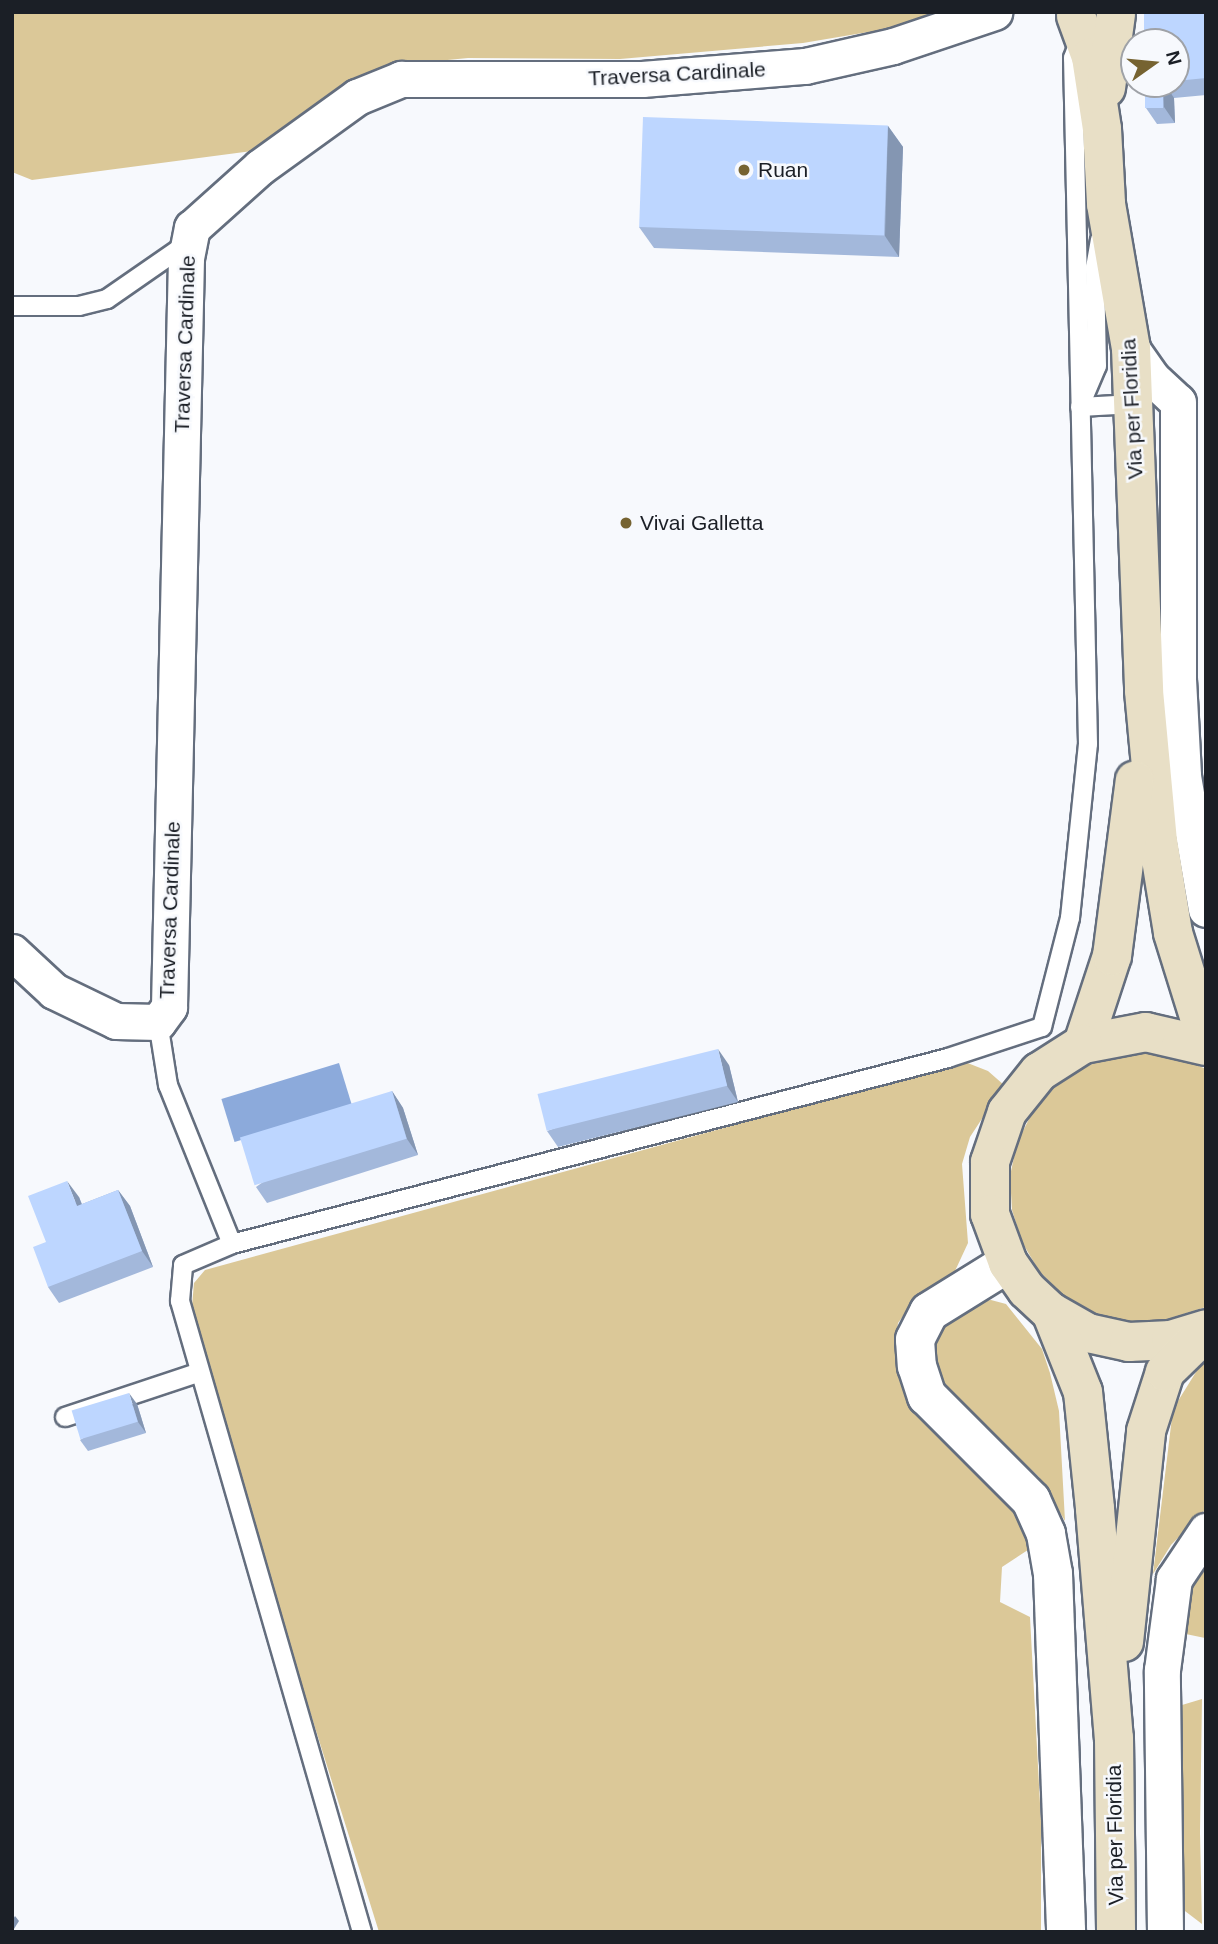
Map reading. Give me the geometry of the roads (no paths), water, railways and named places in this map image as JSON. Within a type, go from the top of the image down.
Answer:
[{"type":"main road","name":"Via per Floridia","points":[[1094,18],[1106,204],[1131,348],[1144,691]]},
{"type":"main road","points":[[1144,691],[1158,841],[1173,933],[1206,1039]]},
{"type":"main road","points":[[1083,1044],[1112,956],[1119,916],[1144,691]]},
{"type":"main road","points":[[1206,1046],[1146,1032],[1083,1044],[1039,1072],[1007,1112],[989,1162],[990,1214],[1008,1263],[1027,1290],[1051,1312],[1088,1333],[1129,1342],[1171,1340],[1206,1330]]},
{"type":"main road","points":[[1051,1312],[1083,1392],[1114,1738]]},
{"type":"main road","points":[[1114,1738],[1146,1431],[1165,1372],[1206,1330]]},
{"type":"main road","name":"Via per Floridia","points":[[1114,1738],[1116,1932]]},
{"type":"street","name":"Traversa Cardinale","points":[[12,951],[54,991],[87,1010],[116,1021],[158,1023],[169,1007],[188,243],[192,228],[260,167],[357,96],[401,79],[642,79],[805,66],[893,46],[994,12]]},
{"type":"street","points":[[1131,348],[1152,378],[1178,402],[1178,679],[1183,776],[1206,909]]},
{"type":"street","points":[[1008,1263],[929,1312],[915,1340],[917,1366],[927,1396],[1031,1500],[1046,1534],[1053,1574],[1066,1932]]},
{"type":"street","points":[[1164,1932],[1162,1670],[1174,1579],[1206,1531]]},
{"type":"lane","points":[[362,1932],[180,1301],[183,1265],[232,1244],[948,1058],[1042,1027],[1070,918],[1088,744],[1073,58],[1094,18]]},
{"type":"lane","points":[[1080,407],[1097,366],[1096,268],[1106,204]]},
{"type":"lane","points":[[12,306],[79,306],[107,299],[188,243]]},
{"type":"lane","points":[[1080,407],[1134,404]]},
{"type":"lane","points":[[158,1023],[167,1085],[232,1244]]},
{"type":"lane","points":[[65,1416],[200,1372]]},
{"type":"water","points":[[339,1063],[352,1106],[235,1142],[221,1099]]},
{"type":"place","name":"Ruan","points":[[744,170]]},
{"type":"place","name":"Vivai Galletta","points":[[626,523]]}]
